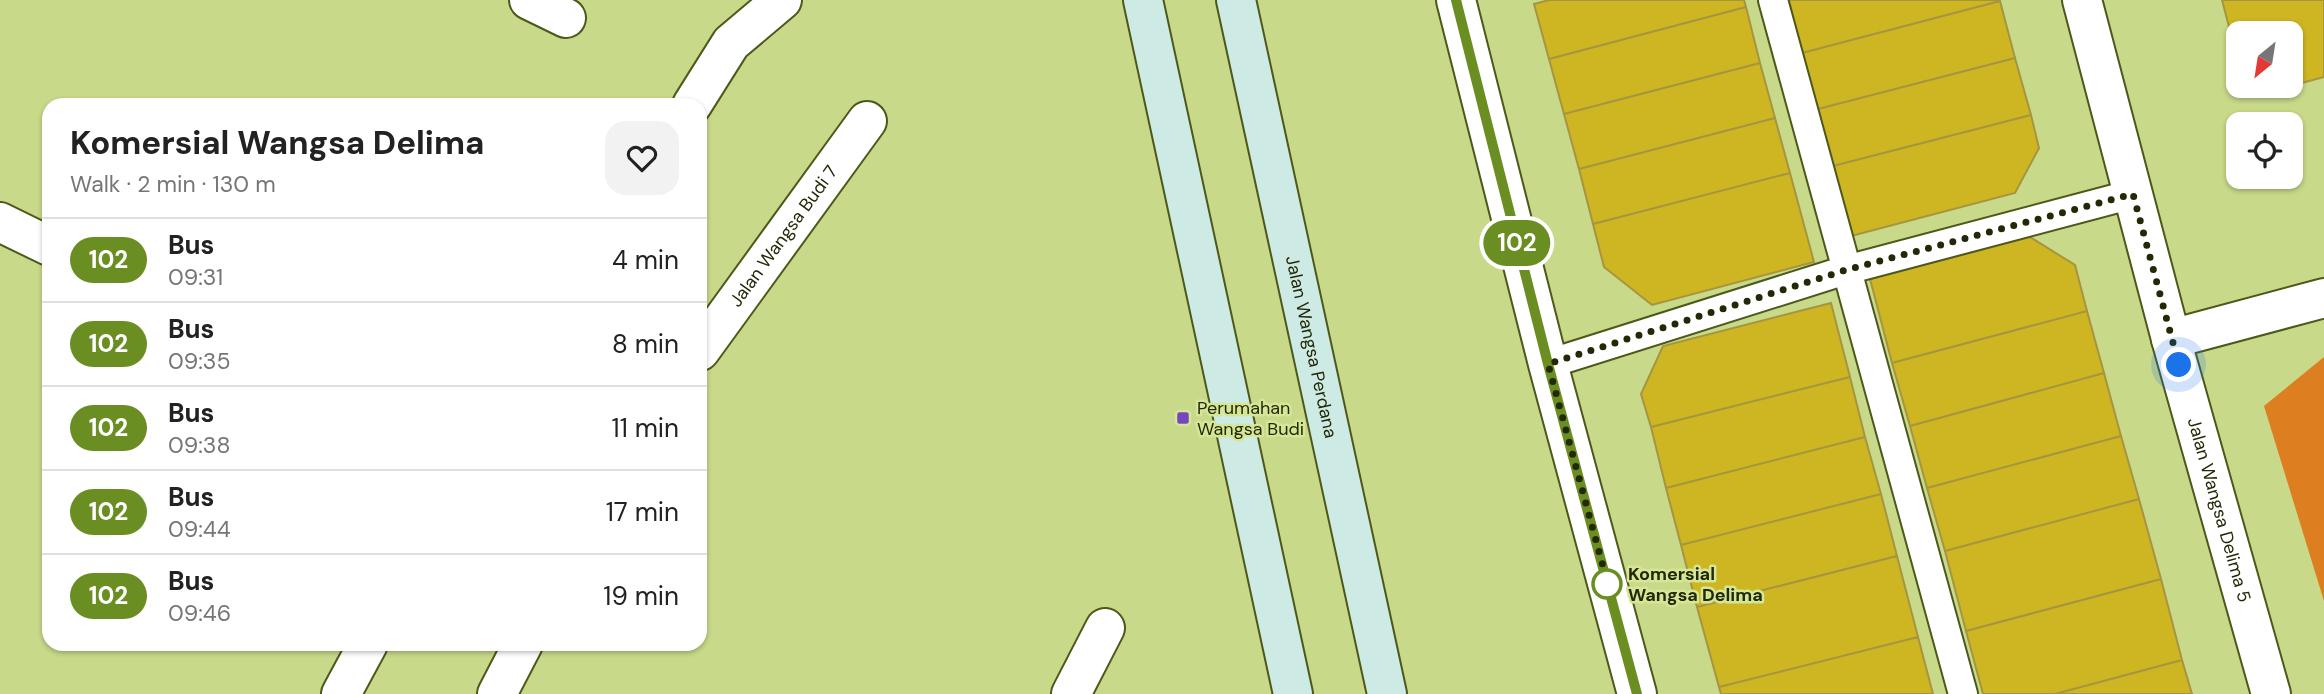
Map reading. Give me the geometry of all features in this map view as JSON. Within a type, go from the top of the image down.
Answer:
[{"type":"main road","points":[[1143,0],[1293,694]]},
{"type":"main road","name":"Jalan Wangsa Perdana","points":[[1236,0],[1387,694]]},
{"type":"street","points":[[529,0],[566,18]]},
{"type":"street","points":[[696,98],[731,43],[782,0]]},
{"type":"street","points":[[1456,0],[1548,364],[1637,694]]},
{"type":"street","name":"Jalan Wangsa Delima 5","points":[[2082,0],[2171,340],[2271,694]]},
{"type":"street","name":"Jalan Wangsa Budi 7","points":[[707,341],[867,121]]},
{"type":"street","points":[[0,222],[42,243]]},
{"type":"street","points":[[2171,340],[2324,298]]},
{"type":"street","points":[[1071,694],[1105,628]]},
{"type":"street","points":[[341,694],[364,651]]},
{"type":"street","points":[[496,694],[519,651]]},
{"type":"lane","points":[[1773,0],[1963,694]]},
{"type":"lane","points":[[1548,364],[1846,270],[2133,194]]},
{"type":"shaded area","points":[[2324,357],[2324,601],[2264,406]]},
{"type":"building","points":[[1549,0],[1744,0],[1746,7],[1549,59],[1534,4]]},
{"type":"building","points":[[1789,0],[2000,0],[2000,1],[1802,53]]},
{"type":"building","points":[[2222,0],[2324,0],[2324,77],[2303,83],[2303,21],[2228,21]]},
{"type":"building","points":[[2000,1],[2015,58],[1818,109],[1802,53]]},
{"type":"building","points":[[1746,7],[1760,63],[1564,114],[1549,59]]},
{"type":"building","points":[[2015,58],[2031,115],[1833,166],[1818,109]]},
{"type":"building","points":[[1760,63],[1775,118],[1579,169],[1564,114]]},
{"type":"building","points":[[2031,115],[2039,148],[2015,193],[1851,236],[1833,166]]},
{"type":"building","points":[[1775,118],[1790,173],[1593,224],[1579,169]]},
{"type":"building","points":[[1790,173],[1814,262],[1652,305],[1604,267],[1593,224]]},
{"type":"building","points":[[2030,237],[2075,265],[2087,311],[1892,363],[1870,279]]},
{"type":"building","points":[[1831,303],[1850,377],[1651,427],[1641,394],[1663,346]]},
{"type":"building","points":[[2087,311],[2104,373],[1910,426],[1892,363]]},
{"type":"building","points":[[2104,373],[2121,436],[1927,488],[1910,426]]},
{"type":"building","points":[[1850,377],[1865,437],[1666,488],[1651,427]]},
{"type":"building","points":[[2121,436],[2139,499],[1945,551],[1927,488]]},
{"type":"building","points":[[1865,437],[1881,494],[1681,545],[1666,488]]},
{"type":"building","points":[[1881,494],[1897,556],[1697,607],[1681,545]]},
{"type":"building","points":[[2139,499],[2161,579],[1966,631],[1945,551]]},
{"type":"building","points":[[1897,556],[1918,637],[1719,687],[1697,607]]},
{"type":"building","points":[[2161,579],[2182,660],[2055,694],[1983,694],[1966,631]]},
{"type":"building","points":[[1918,637],[1933,694],[1721,694],[1719,687]]},
{"type":"building","points":[[2182,660],[2192,694],[2055,694]]},
{"type":"bus line","name":"102","points":[[1456,0],[1548,364],[1637,694]]},
{"type":"place","name":"Perumahan Wangsa Budi","points":[[1183,418]]},
{"type":"place","name":"Komersial Wangsa Delima","points":[[1607,584]]},
{"type":"route","points":[[1607,584],[1610,592],[1548,364],[1846,270],[2133,194],[2179,365]]}]
